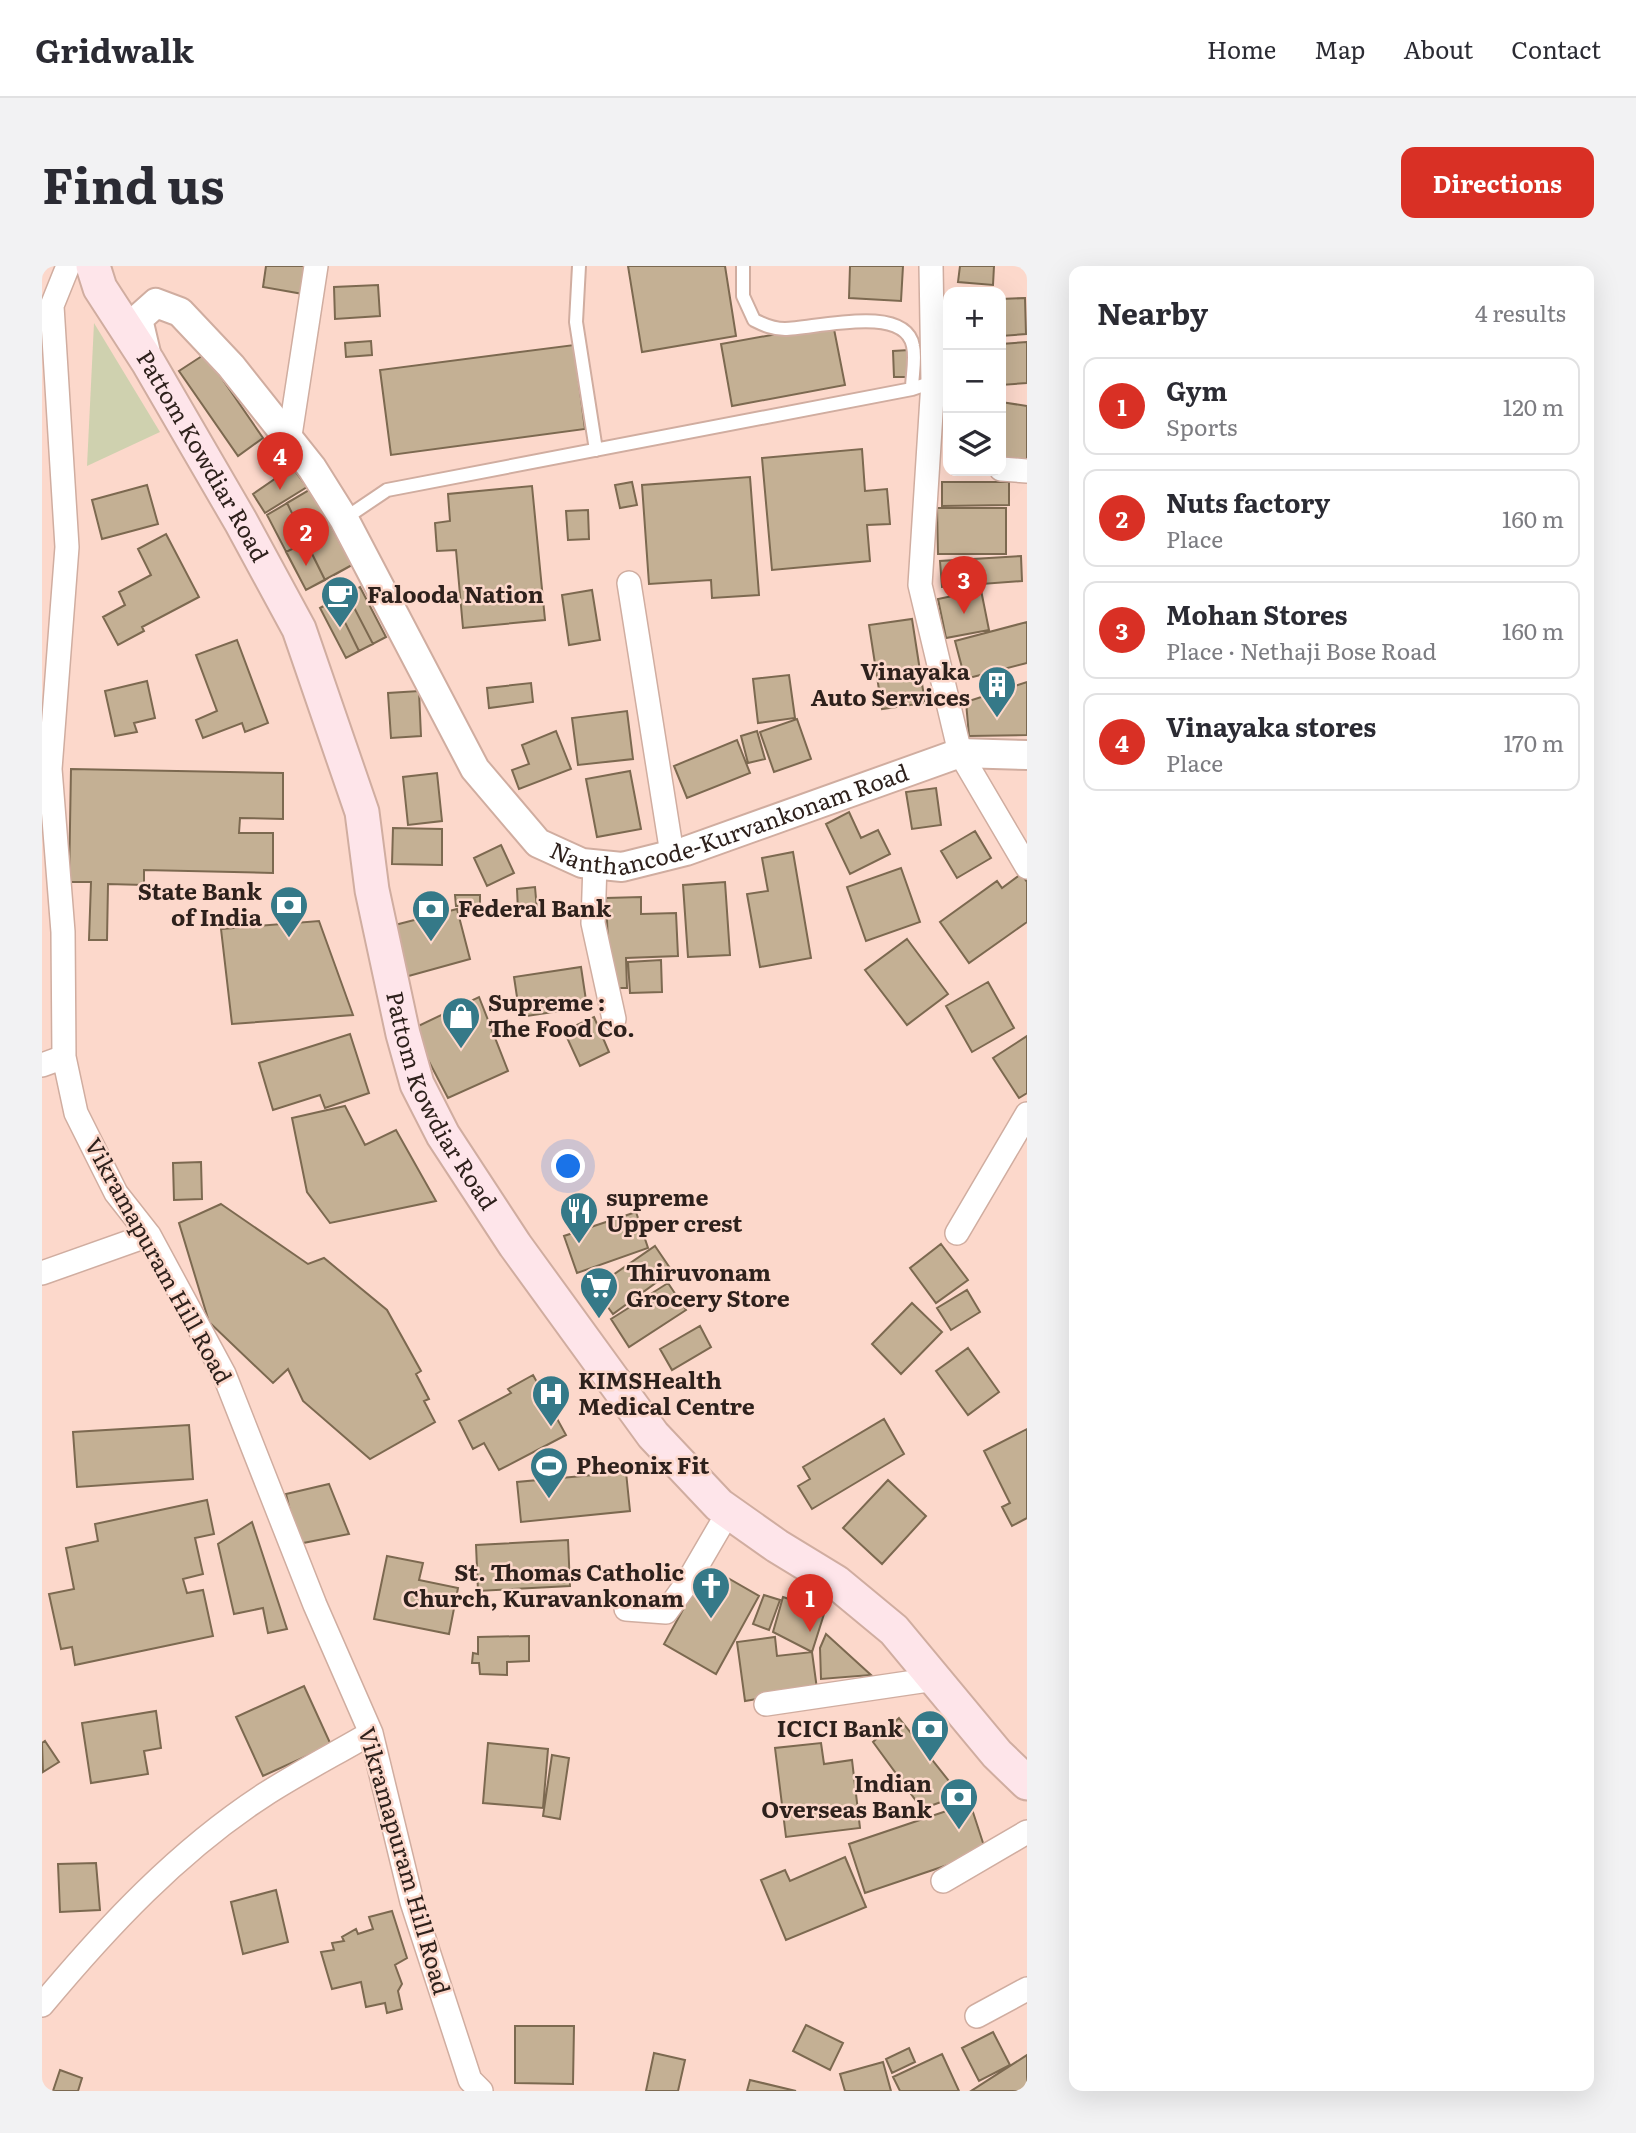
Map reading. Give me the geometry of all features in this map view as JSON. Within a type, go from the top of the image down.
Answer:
[{"type":"main road","name":"Pattom Kowdiar Road","points":[[93,266],[100,288],[148,362],[241,522],[299,629],[362,812],[372,890],[403,1034],[417,1084],[443,1135],[515,1245],[653,1434],[729,1511],[846,1590],[894,1630],[997,1754],[1027,1783]]},
{"type":"street","points":[[42,327],[68,266]]},
{"type":"street","points":[[289,442],[316,266]]},
{"type":"street","points":[[931,266],[922,386],[938,464],[920,585],[960,753],[1027,867]]},
{"type":"street","name":"Nanthancode-Kurvankonam Road","points":[[148,362],[138,319],[156,303],[180,312],[230,366],[312,468],[344,519],[475,769],[538,843],[582,863],[622,867],[672,854],[960,753],[1027,755]]},
{"type":"street","name":"Vikramapuram Hill Road","points":[[52,306],[67,547],[46,770],[52,933],[64,1057],[76,1113],[116,1193],[149,1236],[224,1374],[315,1605],[371,1733],[412,1902],[470,2080],[481,2091]]},
{"type":"street","points":[[1006,469],[1027,471]]},
{"type":"street","points":[[629,583],[672,854]]},
{"type":"street","points":[[596,864],[593,923],[614,1019]]},
{"type":"street","points":[[42,1065],[64,1057]]},
{"type":"street","points":[[957,1233],[1027,1114]]},
{"type":"street","points":[[42,1273],[149,1236]]},
{"type":"street","points":[[626,1609],[666,1612],[688,1583],[729,1511]]},
{"type":"street","points":[[766,1704],[935,1679]]},
{"type":"street","points":[[42,2005],[85,1954],[158,1878],[262,1796],[371,1733]]},
{"type":"street","points":[[943,1881],[1027,1832]]},
{"type":"street","points":[[977,2016],[1027,1989]]},
{"type":"lane","points":[[579,266],[576,322],[596,450]]},
{"type":"lane","points":[[344,519],[387,490],[922,386],[913,346],[908,334],[898,326],[842,320],[786,329],[768,327],[754,320],[743,296],[743,266]]},
{"type":"green space","points":[[94,323],[160,432],[87,466]]},
{"type":"building","points":[[266,266],[307,266],[303,294],[263,287]]},
{"type":"building","points":[[628,266],[725,266],[736,336],[642,352]]},
{"type":"building","points":[[850,266],[903,266],[901,301],[849,298]]},
{"type":"building","points":[[960,266],[994,266],[993,285],[958,282]]},
{"type":"building","points":[[378,285],[380,316],[335,319],[334,287]]},
{"type":"building","points":[[1025,298],[1026,334],[1006,336],[1006,299]]},
{"type":"building","points":[[833,324],[845,385],[732,406],[721,344]]},
{"type":"building","points":[[371,341],[372,355],[346,357],[345,343]]},
{"type":"building","points":[[1027,342],[1027,383],[1006,385],[1006,344]]},
{"type":"building","points":[[574,345],[585,429],[391,455],[380,370]]},
{"type":"building","points":[[909,350],[910,377],[894,377],[893,351]]},
{"type":"building","points":[[205,354],[263,438],[238,456],[179,371]]},
{"type":"building","points":[[1006,403],[1027,406],[1027,463],[1006,460]]},
{"type":"building","points":[[862,449],[865,491],[887,489],[890,524],[867,525],[870,561],[772,570],[762,458]]},
{"type":"building","points":[[292,467],[307,487],[265,513],[253,494]]},
{"type":"building","points":[[750,477],[759,595],[712,598],[711,580],[649,584],[642,485]]},
{"type":"building","points":[[632,482],[637,505],[620,508],[615,485]]},
{"type":"building","points":[[942,482],[1009,482],[1009,505],[942,506]]},
{"type":"building","points":[[147,485],[158,524],[102,539],[92,500]]},
{"type":"building","points":[[532,486],[545,620],[463,628],[456,550],[437,551],[435,523],[450,521],[448,494]]},
{"type":"building","points":[[311,489],[352,565],[306,590],[267,515]]},
{"type":"building","points":[[311,489],[352,565],[325,580],[287,503]]},
{"type":"building","points":[[937,508],[1006,508],[1006,554],[938,554]]},
{"type":"building","points":[[588,510],[589,539],[568,540],[566,511]]},
{"type":"building","points":[[166,534],[199,597],[142,627],[144,631],[118,645],[103,617],[125,605],[119,592],[151,575],[138,549]]},
{"type":"building","points":[[306,542],[325,580],[306,590],[286,552]]},
{"type":"building","points":[[1021,556],[1022,581],[942,587],[940,561]]},
{"type":"building","points":[[360,587],[386,637],[346,658],[320,608]]},
{"type":"building","points":[[592,590],[600,640],[569,645],[562,595]]},
{"type":"building","points":[[981,590],[989,630],[946,638],[938,599]]},
{"type":"building","points":[[347,594],[373,644],[359,651],[334,600]]},
{"type":"building","name":"Falooda Nation","points":[[334,600],[359,651],[346,658],[320,608]]},
{"type":"building","points":[[912,619],[925,703],[882,709],[869,625]]},
{"type":"building","points":[[1027,622],[1027,663],[965,679],[955,641]]},
{"type":"building","points":[[237,640],[268,723],[245,732],[242,723],[203,738],[196,720],[217,711],[196,655]]},
{"type":"building","points":[[789,675],[795,718],[758,723],[753,679]]},
{"type":"building","points":[[147,681],[155,718],[134,723],[137,732],[115,736],[105,691]]},
{"type":"building","name":"Vinayaka Auto Services","points":[[1027,682],[1027,735],[969,736],[966,702]]},
{"type":"building","points":[[531,683],[533,702],[489,708],[487,688]]},
{"type":"building","points":[[419,691],[421,736],[391,738],[388,693]]},
{"type":"building","points":[[627,711],[633,759],[578,765],[572,718]]},
{"type":"building","points":[[797,719],[811,759],[774,772],[760,732]]},
{"type":"building","points":[[556,731],[571,769],[519,789],[512,770],[529,764],[522,745]]},
{"type":"building","points":[[757,731],[765,759],[748,763],[741,736]]},
{"type":"building","points":[[737,740],[750,773],[687,798],[674,766]]},
{"type":"building","points":[[71,769],[283,773],[283,819],[240,818],[239,833],[273,833],[273,873],[144,870],[144,885],[108,884],[107,940],[89,940],[91,882],[69,882]]},
{"type":"building","points":[[630,771],[641,829],[597,837],[586,779]]},
{"type":"building","points":[[437,773],[442,821],[408,825],[403,777]]},
{"type":"building","points":[[936,788],[941,825],[912,829],[906,792]]},
{"type":"building","points":[[849,812],[861,838],[878,830],[890,854],[850,874],[826,824]]},
{"type":"building","points":[[393,828],[442,829],[442,865],[392,864]]},
{"type":"building","points":[[975,831],[991,858],[957,878],[941,851]]},
{"type":"building","points":[[501,845],[514,873],[487,886],[474,858]]},
{"type":"building","points":[[793,852],[811,958],[760,967],[747,894],[768,891],[762,858]]},
{"type":"building","points":[[901,868],[920,922],[866,941],[847,887]]},
{"type":"building","points":[[1021,874],[1027,882],[1027,922],[969,963],[940,922],[997,881],[1002,888]]},
{"type":"building","points":[[725,882],[730,955],[688,957],[683,885]]},
{"type":"building","points":[[535,887],[537,910],[518,911],[517,889]]},
{"type":"building","points":[[455,895],[480,895],[480,906],[456,906]]},
{"type":"building","points":[[641,897],[641,914],[676,913],[678,956],[626,958],[627,988],[610,988],[606,898]]},
{"type":"building","name":"Federal Bank","points":[[457,909],[470,959],[405,977],[391,926]]},
{"type":"building","points":[[319,921],[353,1015],[232,1024],[221,929]]},
{"type":"building","points":[[907,939],[948,994],[907,1025],[865,970]]},
{"type":"building","points":[[661,960],[662,992],[630,993],[628,962]]},
{"type":"building","points":[[581,967],[587,1007],[520,1017],[514,977]]},
{"type":"building","points":[[988,982],[1014,1028],[972,1052],[946,1006]]},
{"type":"building","name":"Supreme : The Food Co.","points":[[479,997],[508,1071],[448,1098],[412,1029]]},
{"type":"building","points":[[594,1017],[609,1052],[580,1066],[564,1031]]},
{"type":"building","points":[[350,1034],[369,1093],[325,1108],[320,1095],[273,1110],[259,1063]]},
{"type":"building","points":[[1027,1036],[1027,1093],[1019,1098],[993,1058]]},
{"type":"building","points":[[345,1106],[365,1145],[396,1130],[436,1201],[330,1223],[307,1192],[292,1118]]},
{"type":"building","points":[[201,1162],[202,1199],[174,1200],[173,1163]]},
{"type":"building","points":[[221,1204],[308,1264],[324,1258],[387,1310],[421,1371],[416,1374],[429,1399],[424,1401],[435,1422],[370,1459],[303,1401],[288,1369],[273,1383],[209,1322],[179,1223]]},
{"type":"building","points":[[636,1212],[648,1248],[577,1273],[564,1236]]},
{"type":"building","points":[[941,1244],[968,1280],[936,1303],[910,1268]]},
{"type":"building","points":[[655,1246],[672,1271],[613,1314],[594,1288]]},
{"type":"building","points":[[668,1283],[686,1310],[629,1347],[611,1319]]},
{"type":"building","points":[[967,1290],[980,1312],[951,1330],[937,1308]]},
{"type":"building","points":[[912,1303],[942,1332],[901,1374],[872,1344]]},
{"type":"building","points":[[700,1326],[711,1347],[672,1370],[660,1349]]},
{"type":"building","points":[[968,1348],[999,1392],[968,1415],[936,1371]]},
{"type":"building","points":[[533,1375],[566,1435],[499,1470],[484,1443],[473,1449],[459,1421],[511,1393],[508,1389]]},
{"type":"building","points":[[884,1419],[904,1454],[812,1509],[798,1486],[810,1479],[803,1467]]},
{"type":"building","points":[[189,1425],[193,1479],[77,1487],[73,1432]]},
{"type":"building","points":[[1027,1429],[1027,1518],[1012,1526],[1002,1507],[1010,1503],[984,1451]]},
{"type":"building","points":[[626,1472],[630,1511],[521,1522],[517,1482]]},
{"type":"building","points":[[888,1480],[926,1516],[882,1564],[843,1528]]},
{"type":"building","points":[[329,1484],[349,1534],[298,1544],[286,1494]]},
{"type":"building","points":[[207,1500],[214,1534],[195,1538],[203,1574],[183,1579],[187,1593],[203,1590],[213,1636],[75,1665],[72,1647],[61,1649],[49,1594],[74,1589],[66,1548],[98,1541],[95,1524]]},
{"type":"building","points":[[252,1522],[287,1629],[268,1633],[263,1608],[234,1614],[218,1544]]},
{"type":"building","points":[[568,1540],[570,1586],[478,1591],[476,1545]]},
{"type":"building","points":[[387,1556],[423,1563],[419,1580],[458,1588],[449,1634],[374,1619]]},
{"type":"building","name":"St. Thomas Catholic Church, Kuravankonam","points":[[707,1566],[759,1596],[716,1674],[664,1644]]},
{"type":"building","points":[[764,1595],[780,1600],[769,1630],[753,1624]]},
{"type":"building","points":[[783,1597],[825,1611],[812,1652],[773,1632]]},
{"type":"building","points":[[826,1634],[871,1675],[821,1679],[820,1648]]},
{"type":"building","points":[[529,1636],[529,1661],[507,1662],[507,1675],[480,1674],[479,1663],[472,1663],[473,1653],[478,1654],[478,1637]]},
{"type":"building","points":[[775,1637],[777,1656],[812,1652],[817,1689],[745,1701],[737,1642]]},
{"type":"building","points":[[304,1686],[331,1745],[263,1776],[236,1717]]},
{"type":"building","points":[[156,1711],[161,1748],[144,1751],[148,1774],[91,1783],[82,1723]]},
{"type":"building","points":[[899,1718],[960,1795],[922,1809],[873,1742]]},
{"type":"building","points":[[45,1741],[59,1762],[43,1772],[42,1743]]},
{"type":"building","points":[[488,1743],[548,1749],[543,1808],[483,1803]]},
{"type":"building","points":[[821,1743],[824,1764],[852,1760],[860,1828],[786,1837],[775,1748]]},
{"type":"building","points":[[552,1755],[569,1758],[560,1819],[543,1816]]},
{"type":"building","points":[[970,1803],[986,1852],[865,1893],[849,1844]]},
{"type":"building","points":[[845,1857],[866,1907],[786,1940],[761,1880],[785,1870],[790,1881]]},
{"type":"building","points":[[96,1863],[100,1910],[60,1912],[58,1864]]},
{"type":"building","points":[[276,1890],[288,1942],[243,1954],[231,1902]]},
{"type":"building","points":[[392,1911],[407,1958],[395,1965],[402,1984],[398,1991],[402,2009],[387,2013],[385,2003],[366,2007],[361,1982],[332,1989],[321,1952],[334,1950],[332,1943],[344,1941],[342,1937],[356,1929],[358,1934],[373,1929],[369,1917]]},
{"type":"building","points":[[806,2025],[843,2043],[830,2070],[793,2051]]},
{"type":"building","points":[[515,2026],[574,2026],[573,2084],[515,2083]]},
{"type":"building","points":[[993,2032],[1010,2065],[979,2081],[962,2048]]},
{"type":"building","points":[[909,2048],[915,2062],[892,2073],[886,2059]]},
{"type":"building","points":[[654,2053],[685,2060],[678,2091],[646,2091]]},
{"type":"building","points":[[942,2054],[959,2091],[900,2091],[893,2077]]},
{"type":"building","points":[[1027,2055],[1027,2091],[971,2091]]},
{"type":"building","points":[[883,2062],[891,2091],[845,2091],[840,2074]]},
{"type":"building","points":[[60,2070],[82,2078],[78,2091],[53,2091]]},
{"type":"building","points":[[750,2080],[796,2091],[747,2091]]},
{"type":"place","name":"Vinayaka stores","points":[[280,490]]},
{"type":"place","name":"Nuts factory","points":[[306,566]]},
{"type":"place","name":"Mohan Stores","points":[[964,614]]},
{"type":"place","name":"Falooda Nation","points":[[340,629]]},
{"type":"place","name":"Vinayaka Auto Services","points":[[997,719]]},
{"type":"place","name":"State Bank of India","points":[[289,939]]},
{"type":"place","name":"Federal Bank","points":[[431,943]]},
{"type":"place","name":"Supreme : The Food Co.","points":[[461,1050]]},
{"type":"place","name":"supreme Upper crest","points":[[579,1245]]},
{"type":"place","name":"Thiruvonam Grocery Store","points":[[599,1320]]},
{"type":"place","name":"KIMSHealth Medical Centre","points":[[551,1428]]},
{"type":"place","name":"Pheonix Fit","points":[[549,1500]]},
{"type":"place","name":"St. Thomas Catholic Church, Kuravankonam","points":[[711,1620]]},
{"type":"place","name":"Gym","points":[[810,1632]]},
{"type":"place","name":"ICICI Bank","points":[[930,1763]]},
{"type":"place","name":"Indian Overseas Bank","points":[[959,1831]]}]
